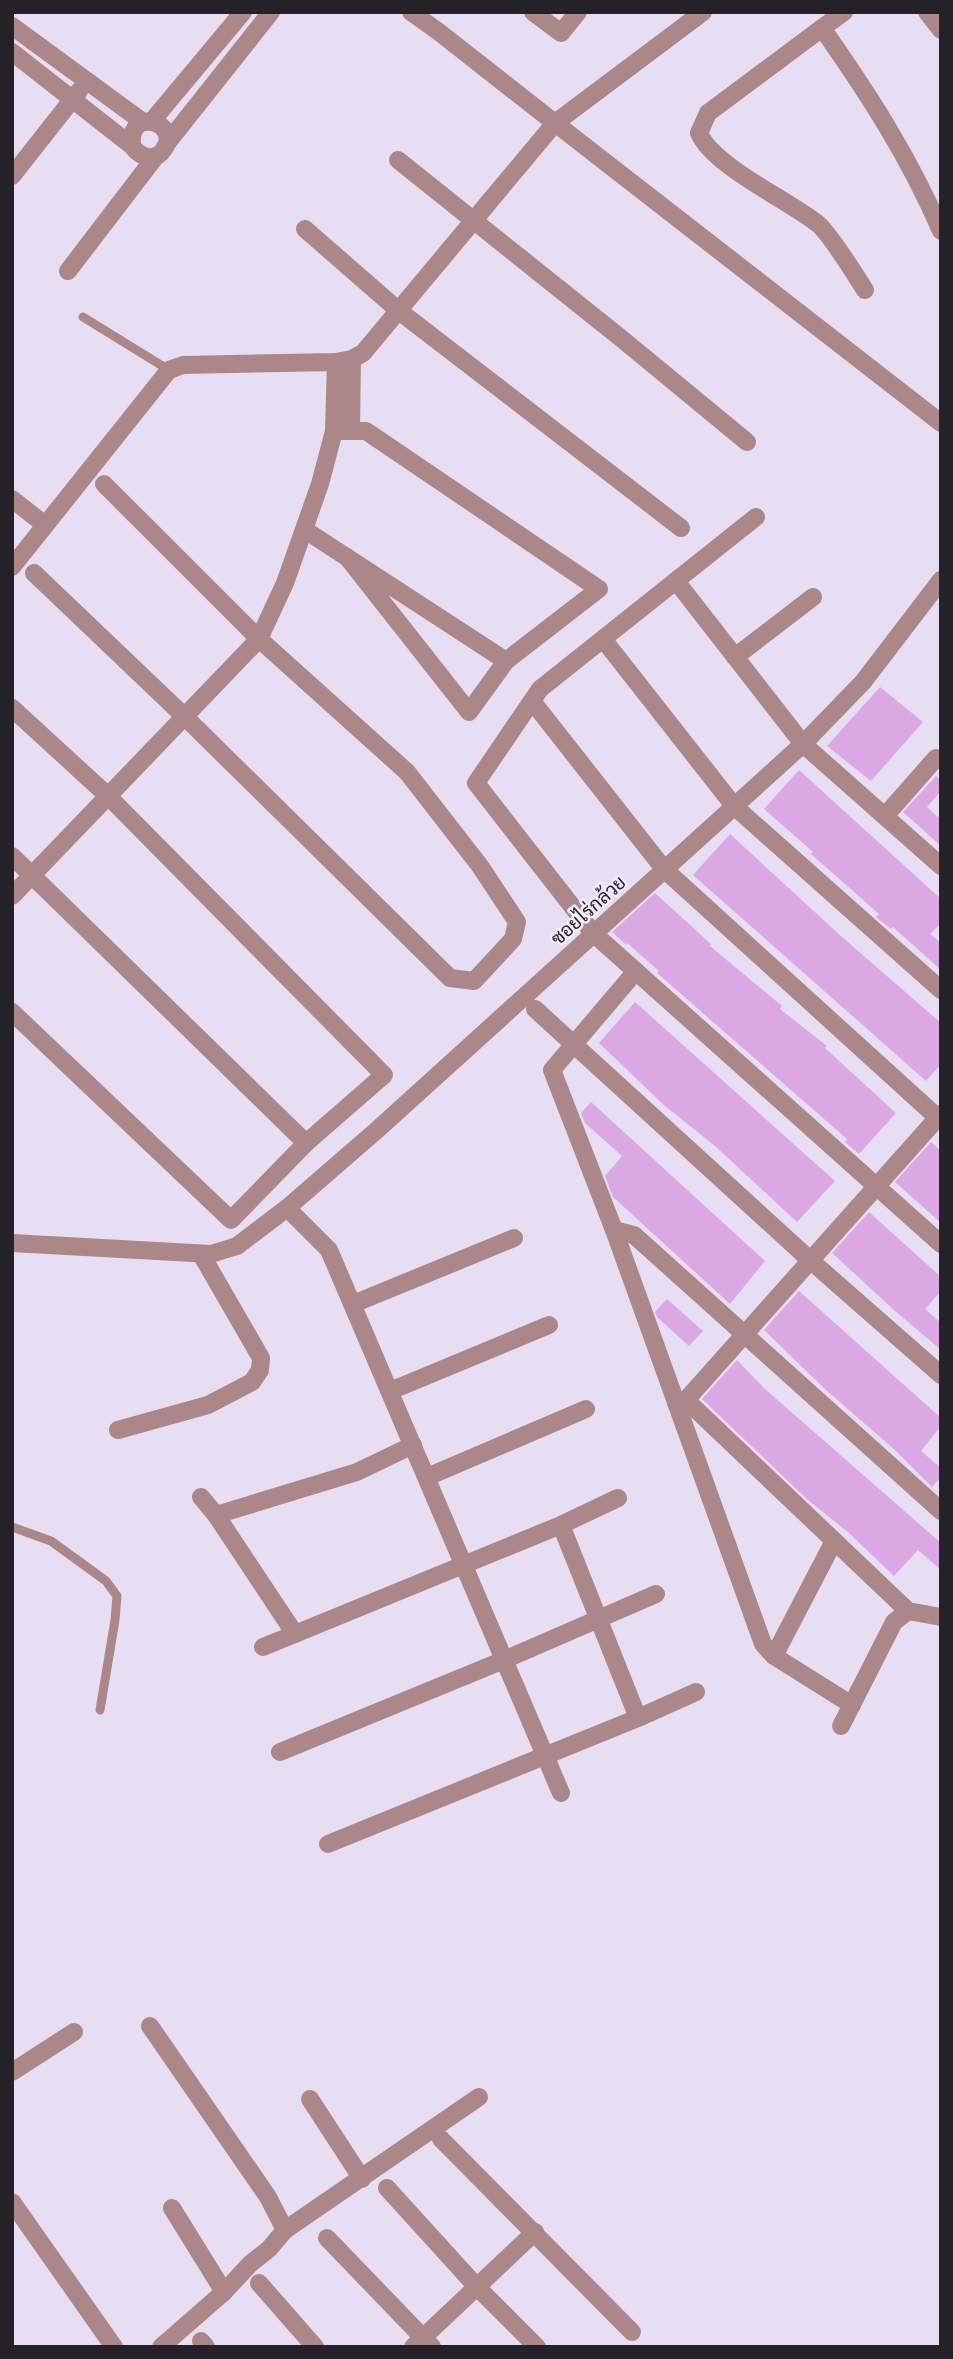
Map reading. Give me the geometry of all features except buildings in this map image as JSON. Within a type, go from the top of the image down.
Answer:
[{"type":"street","points":[[132,146],[131,136],[135,127],[148,121],[243,12]]},
{"type":"street","points":[[68,271],[271,12]]},
{"type":"street","points":[[411,12],[941,423]]},
{"type":"street","points":[[533,12],[561,33],[578,12]]},
{"type":"street","points":[[12,567],[169,370],[183,365],[344,361],[363,353],[555,123],[703,12]]},
{"type":"street","points":[[844,12],[708,113],[699,134],[703,144],[729,164],[820,226],[865,290]]},
{"type":"street","points":[[927,12],[941,30]]},
{"type":"street","points":[[12,26],[87,82],[148,121],[161,125],[167,133],[168,142]]},
{"type":"street","points":[[822,28],[878,108],[921,185],[941,231]]},
{"type":"street","points":[[12,52],[138,153],[146,157],[156,156]]},
{"type":"street","points":[[12,176],[87,82]]},
{"type":"street","points":[[398,160],[622,338],[747,442]]},
{"type":"street","points":[[305,229],[399,310],[681,528]]},
{"type":"street","points":[[12,896],[259,639],[285,583],[343,431],[344,361]]},
{"type":"street","points":[[343,431],[366,430],[598,589],[506,661],[469,712],[347,557]]},
{"type":"street","points":[[34,573],[185,717],[450,978],[474,981],[513,939],[517,922],[480,866],[407,772],[259,639],[104,484]]},
{"type":"street","points":[[12,499],[44,526]]},
{"type":"street","points":[[756,517],[540,689],[476,783],[593,933],[941,1244]]},
{"type":"street","points":[[305,530],[506,661]]},
{"type":"street","name":"ซอยไร่กล้วย","points":[[201,1254],[211,1254],[237,1246],[287,1208],[377,1130],[803,744],[863,682],[941,580]]},
{"type":"street","points":[[676,581],[803,744],[941,866]]},
{"type":"street","points":[[735,657],[813,597]]},
{"type":"street","points":[[603,639],[734,806],[941,990]]},
{"type":"street","points":[[532,701],[664,869],[939,1116],[745,1334],[681,1401]]},
{"type":"street","points":[[12,708],[108,796],[384,1075],[306,1143],[231,1220],[12,1012]]},
{"type":"street","points":[[885,816],[936,758]]},
{"type":"street","points":[[12,856],[306,1143]]},
{"type":"street","points":[[636,971],[552,1070],[681,1401],[763,1644],[774,1656],[852,1705]]},
{"type":"street","points":[[535,1009],[810,1261],[941,1375]]},
{"type":"street","points":[[287,1208],[330,1250],[561,1793]]},
{"type":"street","points":[[614,1230],[634,1235],[941,1511]]},
{"type":"street","points":[[353,1304],[514,1238]]},
{"type":"street","points":[[12,1243],[201,1254],[261,1358],[260,1370],[252,1382],[208,1405],[118,1430]]},
{"type":"street","points":[[390,1391],[549,1325]]},
{"type":"street","points":[[681,1401],[908,1611],[941,1617]]},
{"type":"street","points":[[427,1477],[586,1409]]},
{"type":"street","points":[[216,1515],[357,1472],[413,1445]]},
{"type":"street","points":[[201,1497],[216,1515],[295,1634]]},
{"type":"street","points":[[264,1647],[561,1525],[618,1498]]},
{"type":"street","points":[[561,1525],[638,1718]]},
{"type":"street","points":[[774,1656],[834,1541]]},
{"type":"street","points":[[280,1752],[656,1594]]},
{"type":"street","points":[[841,1727],[894,1622],[908,1611]]},
{"type":"street","points":[[328,1844],[696,1692]]},
{"type":"street","points":[[150,2026],[268,2197],[285,2230]]},
{"type":"street","points":[[12,2072],[74,2032]]},
{"type":"street","points":[[161,2347],[224,2292],[285,2230],[479,2097]]},
{"type":"street","points":[[310,2099],[362,2179]]},
{"type":"street","points":[[441,2139],[632,2332]]},
{"type":"street","points":[[387,2188],[477,2287],[537,2347]]},
{"type":"street","points":[[172,2208],[224,2292]]},
{"type":"street","points":[[15,2212],[114,2347]]},
{"type":"street","points":[[327,2238],[423,2344],[477,2287],[535,2232]]},
{"type":"street","points":[[259,2283],[315,2347]]},
{"type":"lane","points":[[83,317],[169,370]]},
{"type":"lane","points":[[12,1527],[51,1541],[106,1581],[117,1596],[100,1710]]}]
